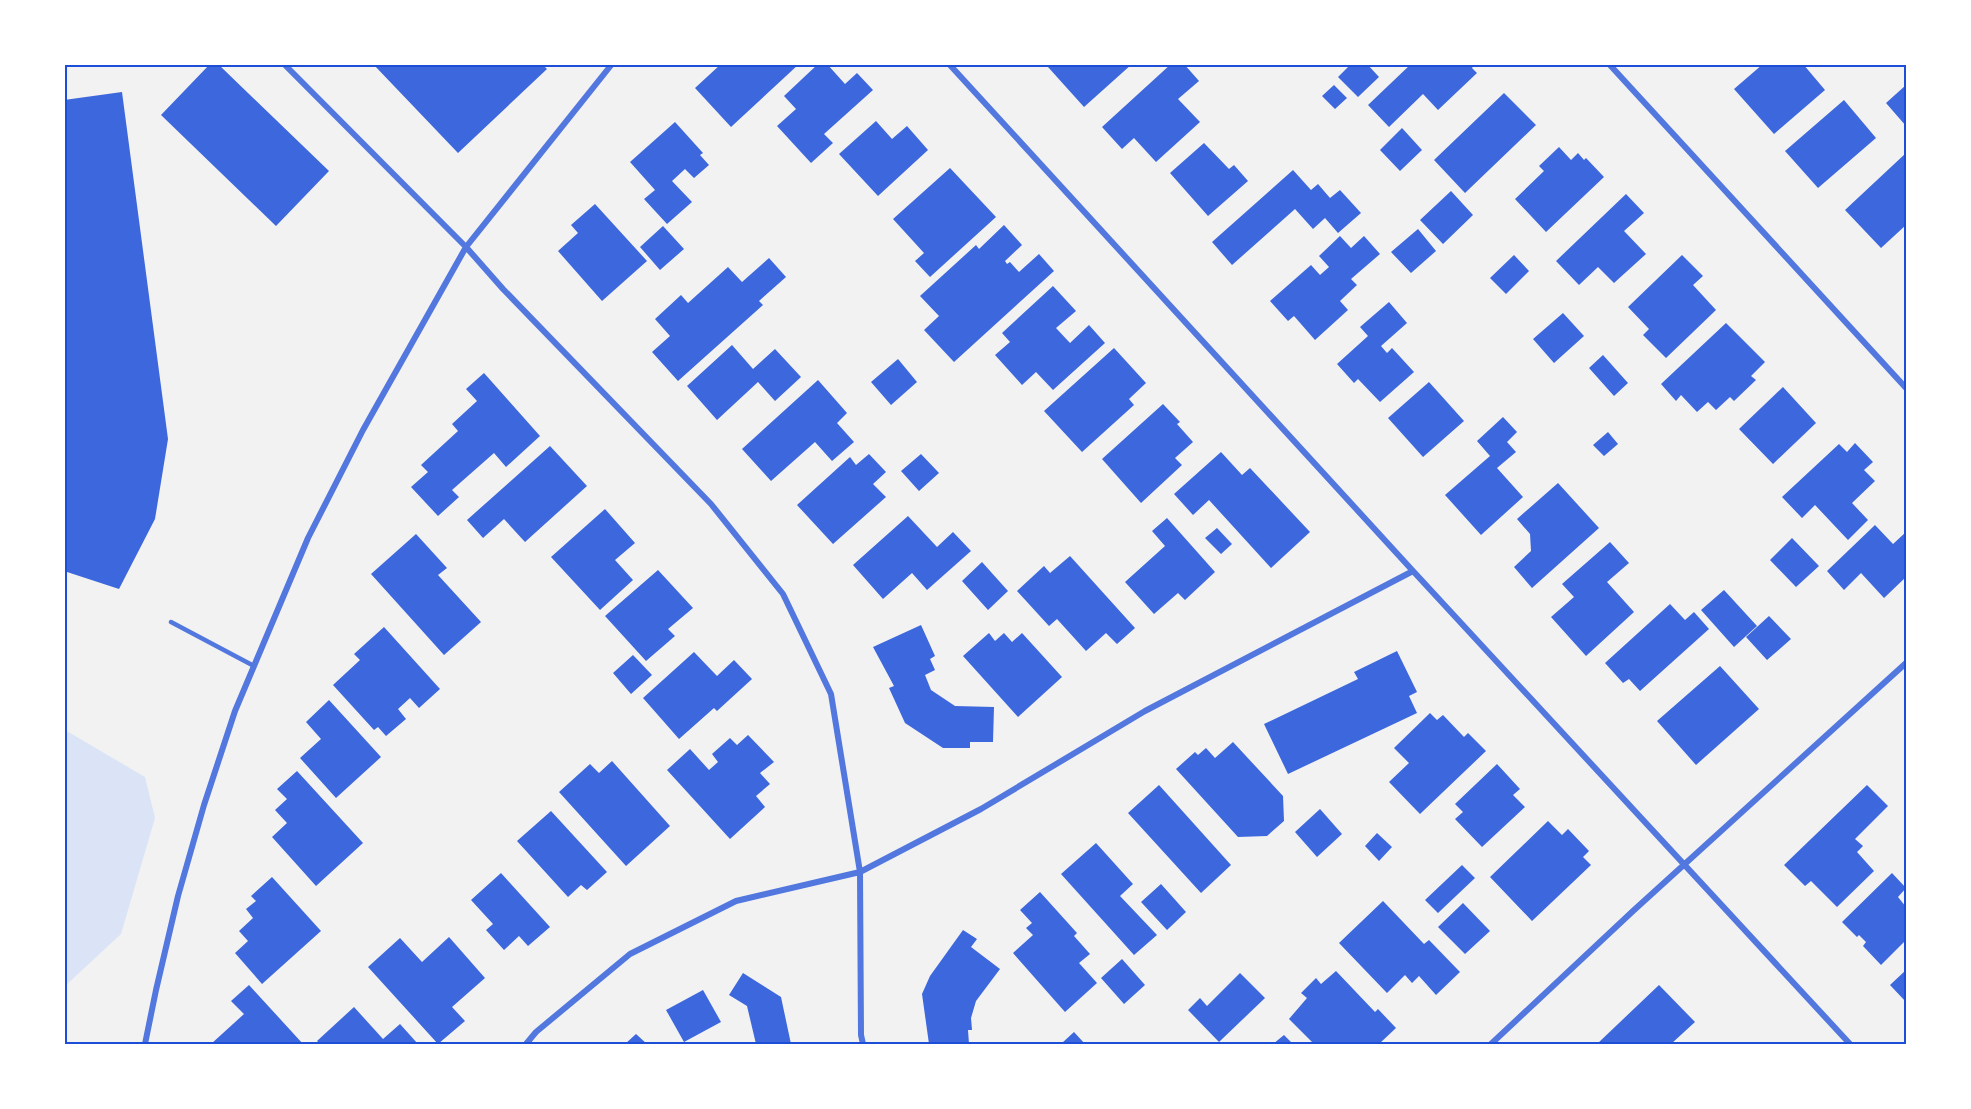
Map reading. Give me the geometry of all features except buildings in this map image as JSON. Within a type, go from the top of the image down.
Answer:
[{"type":"street","points":[[284,64],[466,247],[503,289],[711,504],[783,594],[831,694],[860,872],[862,1044]]},
{"type":"street","points":[[145,1044],[175,907],[204,805],[235,711],[308,538],[363,430],[466,247],[612,64]]},
{"type":"street","points":[[949,64],[1850,1044]]},
{"type":"street","points":[[1609,64],[1906,388]]},
{"type":"street","points":[[526,1044],[536,1032],[630,954],[736,901],[860,872],[981,809],[1145,711],[1413,571]]},
{"type":"street","points":[[1491,1044],[1906,663]]},
{"type":"lane","points":[[171,622],[254,666]]},
{"type":"shaded area","points":[[65,730],[145,777],[155,818],[121,934],[65,986]]}]
